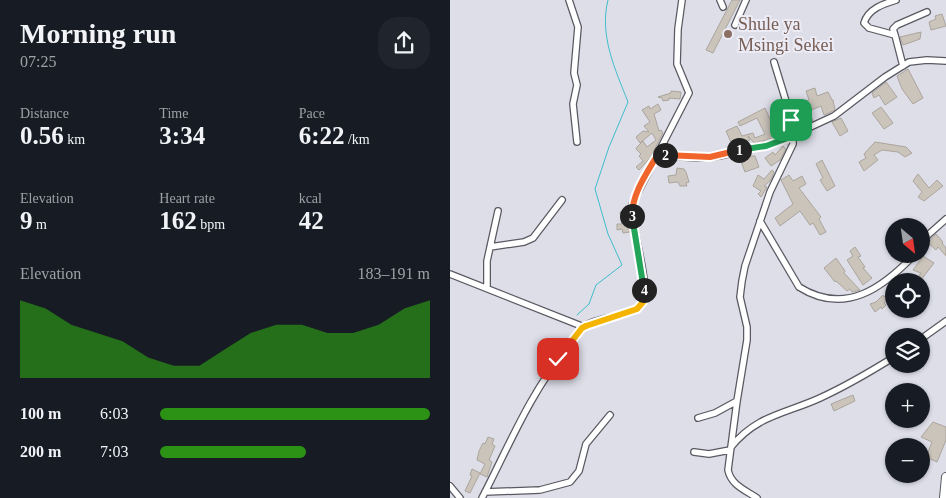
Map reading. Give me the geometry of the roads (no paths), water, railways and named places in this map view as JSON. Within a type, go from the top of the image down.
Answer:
[{"type":"street","points":[[569,0],[578,26],[574,73],[577,85],[573,104],[577,142]]},
{"type":"street","points":[[610,415],[586,444],[579,470],[570,482],[540,490],[484,495],[501,457],[554,364],[584,327],[634,311],[643,302],[644,288],[632,217],[632,204],[689,93],[677,64],[678,29],[682,0]]},
{"type":"street","points":[[720,0],[723,7]]},
{"type":"street","points":[[735,25],[746,0]]},
{"type":"street","points":[[895,35],[869,28],[864,23],[865,18],[878,6],[896,0]]},
{"type":"street","points":[[903,66],[894,29],[897,25],[927,12]]},
{"type":"street","points":[[658,154],[698,158],[719,156],[766,146],[834,116],[885,77],[903,66],[917,61],[946,62]]},
{"type":"street","points":[[757,498],[735,484],[730,477],[730,448],[747,340],[748,327],[740,297],[745,266],[770,192],[793,144],[794,135],[774,62]]},
{"type":"street","points":[[490,247],[524,242],[533,238],[562,200]]},
{"type":"street","points":[[488,288],[486,268],[498,211]]},
{"type":"street","points":[[930,233],[946,219]]},
{"type":"street","points":[[760,221],[799,287],[806,292],[840,300],[858,297],[873,290],[904,263]]},
{"type":"street","points":[[450,274],[584,327]]},
{"type":"street","points":[[930,333],[946,321]]},
{"type":"street","points":[[694,452],[709,454],[730,448],[746,430],[765,419],[809,403],[850,384],[885,363]]},
{"type":"street","points":[[698,418],[715,413],[736,401]]},
{"type":"street","points":[[944,498],[946,477]]},
{"type":"street","points":[[450,486],[460,498]]},
{"type":"waterway","points":[[577,315],[589,304],[596,285],[622,265],[608,234],[595,189],[609,147],[628,102],[607,39],[606,13],[608,0]]},
{"type":"place","name":"Shule ya Msingi Sekei","points":[[728,34]]}]
